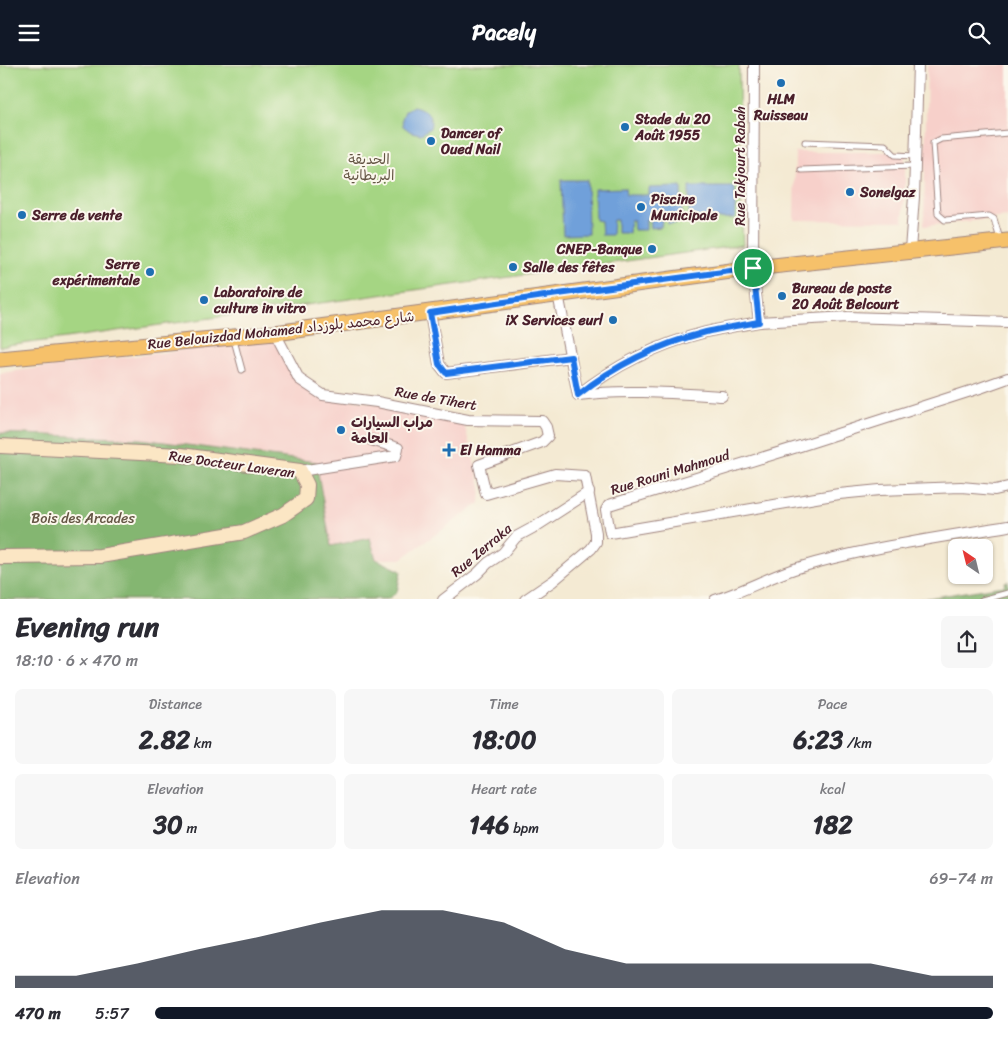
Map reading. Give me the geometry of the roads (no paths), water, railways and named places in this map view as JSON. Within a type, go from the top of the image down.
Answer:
[{"type":"main road","name":"Rue Belouizdad Mohamed شارع محمد بلوزداد","points":[[0,359],[275,333],[753,268],[1004,241]]},
{"type":"street","name":"Rue Takjourt Rabah","points":[[753,268],[754,65]]},
{"type":"street","points":[[910,250],[918,65]]},
{"type":"street","points":[[753,268],[759,322]]},
{"type":"street","points":[[558,294],[578,395]]},
{"type":"street","points":[[430,313],[439,364],[446,373],[571,357]]},
{"type":"street","points":[[578,395],[595,381],[642,354],[705,332],[759,322],[848,317],[1008,322]]},
{"type":"street","name":"Rue de Tihert","points":[[275,333],[299,379],[323,395],[376,402],[468,420],[542,421],[548,436],[542,442],[479,465],[486,494],[555,473],[585,476],[596,542],[592,549],[558,577],[525,599]]},
{"type":"street","name":"Rue Rouni Mahmoud","points":[[1008,378],[980,389],[798,447],[609,505],[606,510],[610,533],[839,494],[889,489],[961,487],[995,490],[1008,487]]},
{"type":"street","points":[[578,395],[593,393],[668,393],[722,396]]},
{"type":"street","points":[[300,471],[396,456],[398,447],[371,440]]},
{"type":"street","name":"Rue Docteur Laveran","points":[[0,446],[180,455],[300,471],[307,485],[306,499],[283,515],[244,532],[100,556],[0,557]]},
{"type":"street","name":"Rue Zerraka","points":[[443,599],[477,574],[488,563],[504,553],[516,537],[589,492]]},
{"type":"street","points":[[715,599],[793,570],[828,560],[878,549],[1008,526]]},
{"type":"lane","points":[[1004,241],[994,219],[989,216],[945,219],[938,214],[933,143],[941,139],[1008,133]]},
{"type":"lane","points":[[805,142],[885,145],[895,155],[914,161]]},
{"type":"lane","points":[[801,170],[914,161]]},
{"type":"lane","points":[[233,337],[242,370]]},
{"type":"lane","points":[[982,599],[1008,593]]},
{"type":"water","points":[[413,106],[427,113],[431,120],[430,128],[421,134],[411,132],[403,126],[402,119],[405,111]]},
{"type":"water","points":[[561,180],[587,180],[588,234],[563,235]]},
{"type":"water","points":[[681,187],[682,218],[678,218],[677,224],[668,224],[668,219],[662,220],[661,227],[651,228],[650,219],[646,219],[646,230],[634,230],[633,220],[630,220],[629,233],[617,233],[617,220],[613,220],[612,235],[602,235],[601,221],[595,220],[594,189],[625,188],[626,195],[649,195],[649,188]]},
{"type":"water","points":[[689,187],[735,187],[735,218],[689,219]]},
{"type":"place","name":"HLM Ruisseau","points":[[781,83]]},
{"type":"place","name":"Stade du 20 Août 1955","points":[[625,127]]},
{"type":"place","name":"Dancer of Oued Nail","points":[[431,141]]},
{"type":"place","name":"Sonelgaz","points":[[850,192]]},
{"type":"place","name":"Piscine Municipale","points":[[641,207]]},
{"type":"place","name":"Serre de vente","points":[[22,215]]},
{"type":"place","name":"CNEP-Banque","points":[[652,249]]},
{"type":"place","name":"Salle des fêtes","points":[[513,267]]},
{"type":"place","name":"Serre expérimentale","points":[[150,272]]},
{"type":"place","name":"Bureau de poste 20 Août Belcourt","points":[[782,296]]},
{"type":"place","name":"Laboratoire de culture in vitro","points":[[204,300]]},
{"type":"place","name":"iX Services eurl","points":[[613,320]]},
{"type":"place","name":"مراب السيارات الحامة","points":[[341,430]]},
{"type":"place","name":"El Hamma","points":[[449,450]]},
{"type":"park label","name":"الحديقة البريطانية","points":[[369,167]]},
{"type":"park label","name":"Bois des Arcades","points":[[83,518]]}]
